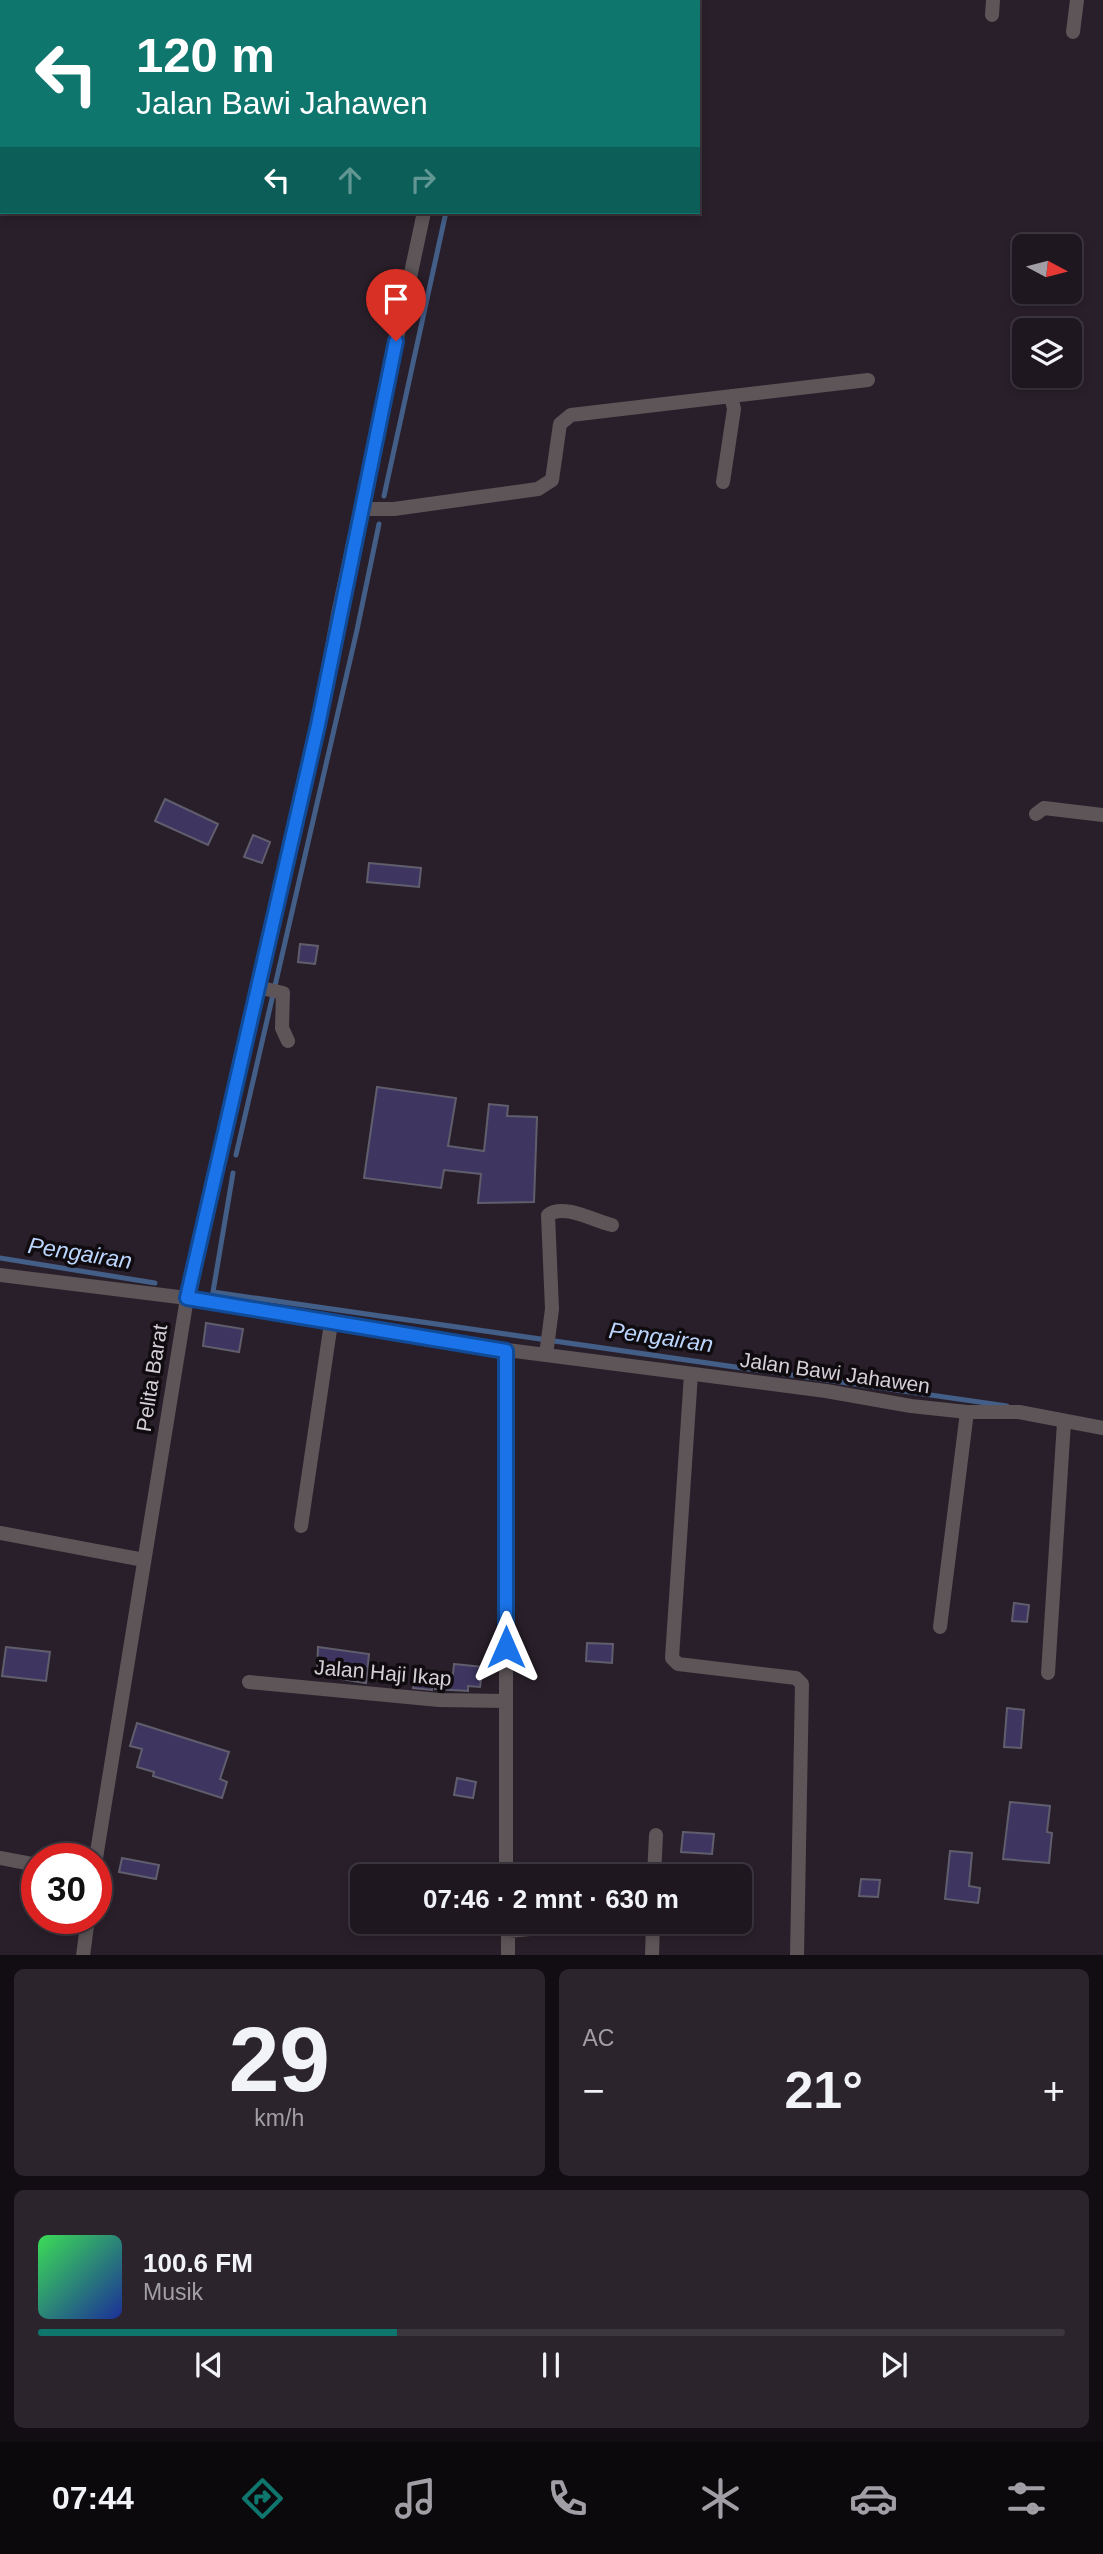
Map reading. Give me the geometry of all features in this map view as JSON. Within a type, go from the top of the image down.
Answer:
[{"type":"street","points":[[1073,32],[1077,0]]},
{"type":"street","name":"Pelita Barat","points":[[98,1843],[187,1298],[318,725],[360,509],[424,214]]},
{"type":"street","points":[[360,509],[394,509],[538,489],[552,480],[560,424],[566,417],[868,380]]},
{"type":"street","points":[[723,482],[734,409],[731,396]]},
{"type":"street","points":[[1036,814],[1044,808],[1103,815]]},
{"type":"street","points":[[258,987],[283,993],[282,1028],[288,1041]]},
{"type":"street","points":[[546,1355],[552,1309],[548,1215],[554,1211],[563,1211],[611,1225]]},
{"type":"street","name":"Jalan Bawi Jahawen","points":[[0,1275],[187,1298],[506,1351],[967,1412],[1019,1412],[1103,1428]]},
{"type":"street","points":[[301,1527],[331,1323]]},
{"type":"street","points":[[506,1351],[506,1864]]},
{"type":"street","points":[[691,1374],[672,1658],[678,1664],[796,1678],[802,1684],[797,1955]]},
{"type":"street","points":[[940,1627],[967,1412]]},
{"type":"street","points":[[1048,1673],[1063,1422]]},
{"type":"street","points":[[0,1533],[144,1560]]},
{"type":"street","name":"Jalan Haji Ikap","points":[[249,1682],[439,1700],[506,1701]]},
{"type":"street","points":[[655,1864],[656,1835]]},
{"type":"street","points":[[0,1858],[21,1862]]},
{"type":"street","points":[[83,1955],[86,1934]]},
{"type":"street","points":[[508,1934],[508,1955]]},
{"type":"street","points":[[652,1955],[653,1934]]},
{"type":"building","points":[[165,799],[218,824],[208,845],[155,821]]},
{"type":"building","points":[[253,835],[270,842],[262,863],[244,857]]},
{"type":"building","points":[[369,863],[421,868],[419,887],[367,882]]},
{"type":"building","points":[[300,944],[318,946],[315,964],[298,962]]},
{"type":"building","points":[[377,1087],[456,1098],[448,1146],[484,1151],[489,1104],[508,1106],[507,1116],[537,1117],[534,1202],[478,1203],[481,1174],[444,1170],[441,1188],[364,1178]]},
{"type":"building","points":[[206,1323],[243,1329],[239,1352],[203,1346]]},
{"type":"building","points":[[1014,1603],[1029,1605],[1027,1622],[1012,1621]]},
{"type":"building","points":[[587,1643],[613,1644],[612,1663],[586,1661]]},
{"type":"building","points":[[6,1647],[50,1652],[46,1681],[2,1676]]},
{"type":"building","points":[[318,1647],[369,1654],[366,1683],[317,1675]]},
{"type":"building","points":[[454,1664],[483,1667],[480,1687],[468,1686],[468,1691],[435,1689],[437,1672],[453,1674]]},
{"type":"building","points":[[415,1677],[433,1680],[432,1690],[413,1688]]},
{"type":"building","points":[[1007,1708],[1024,1710],[1021,1748],[1004,1747]]},
{"type":"building","points":[[137,1723],[229,1752],[220,1779],[227,1782],[222,1798],[153,1776],[154,1772],[137,1767],[142,1749],[130,1746]]},
{"type":"building","points":[[457,1778],[476,1782],[473,1798],[454,1795]]},
{"type":"building","points":[[1010,1802],[1050,1806],[1047,1832],[1052,1833],[1049,1863],[1003,1859]]},
{"type":"building","points":[[683,1832],[714,1834],[712,1854],[681,1852]]},
{"type":"building","points":[[950,1851],[972,1853],[969,1886],[980,1888],[978,1903],[945,1899]]},
{"type":"building","points":[[122,1858],[159,1865],[156,1879],[119,1872]]},
{"type":"building","points":[[861,1879],[880,1880],[878,1897],[859,1896]]},
{"type":"waterway","points":[[384,496],[446,214]]},
{"type":"waterway","points":[[236,1155],[379,524]]},
{"type":"waterway","name":"Pengairan","points":[[233,1173],[213,1292],[1007,1406]]},
{"type":"waterway","name":"Pengairan","points":[[0,1258],[155,1283]]},
{"type":"route","points":[[396,341],[338,614],[318,725],[187,1298],[506,1351],[506,1647]]}]
